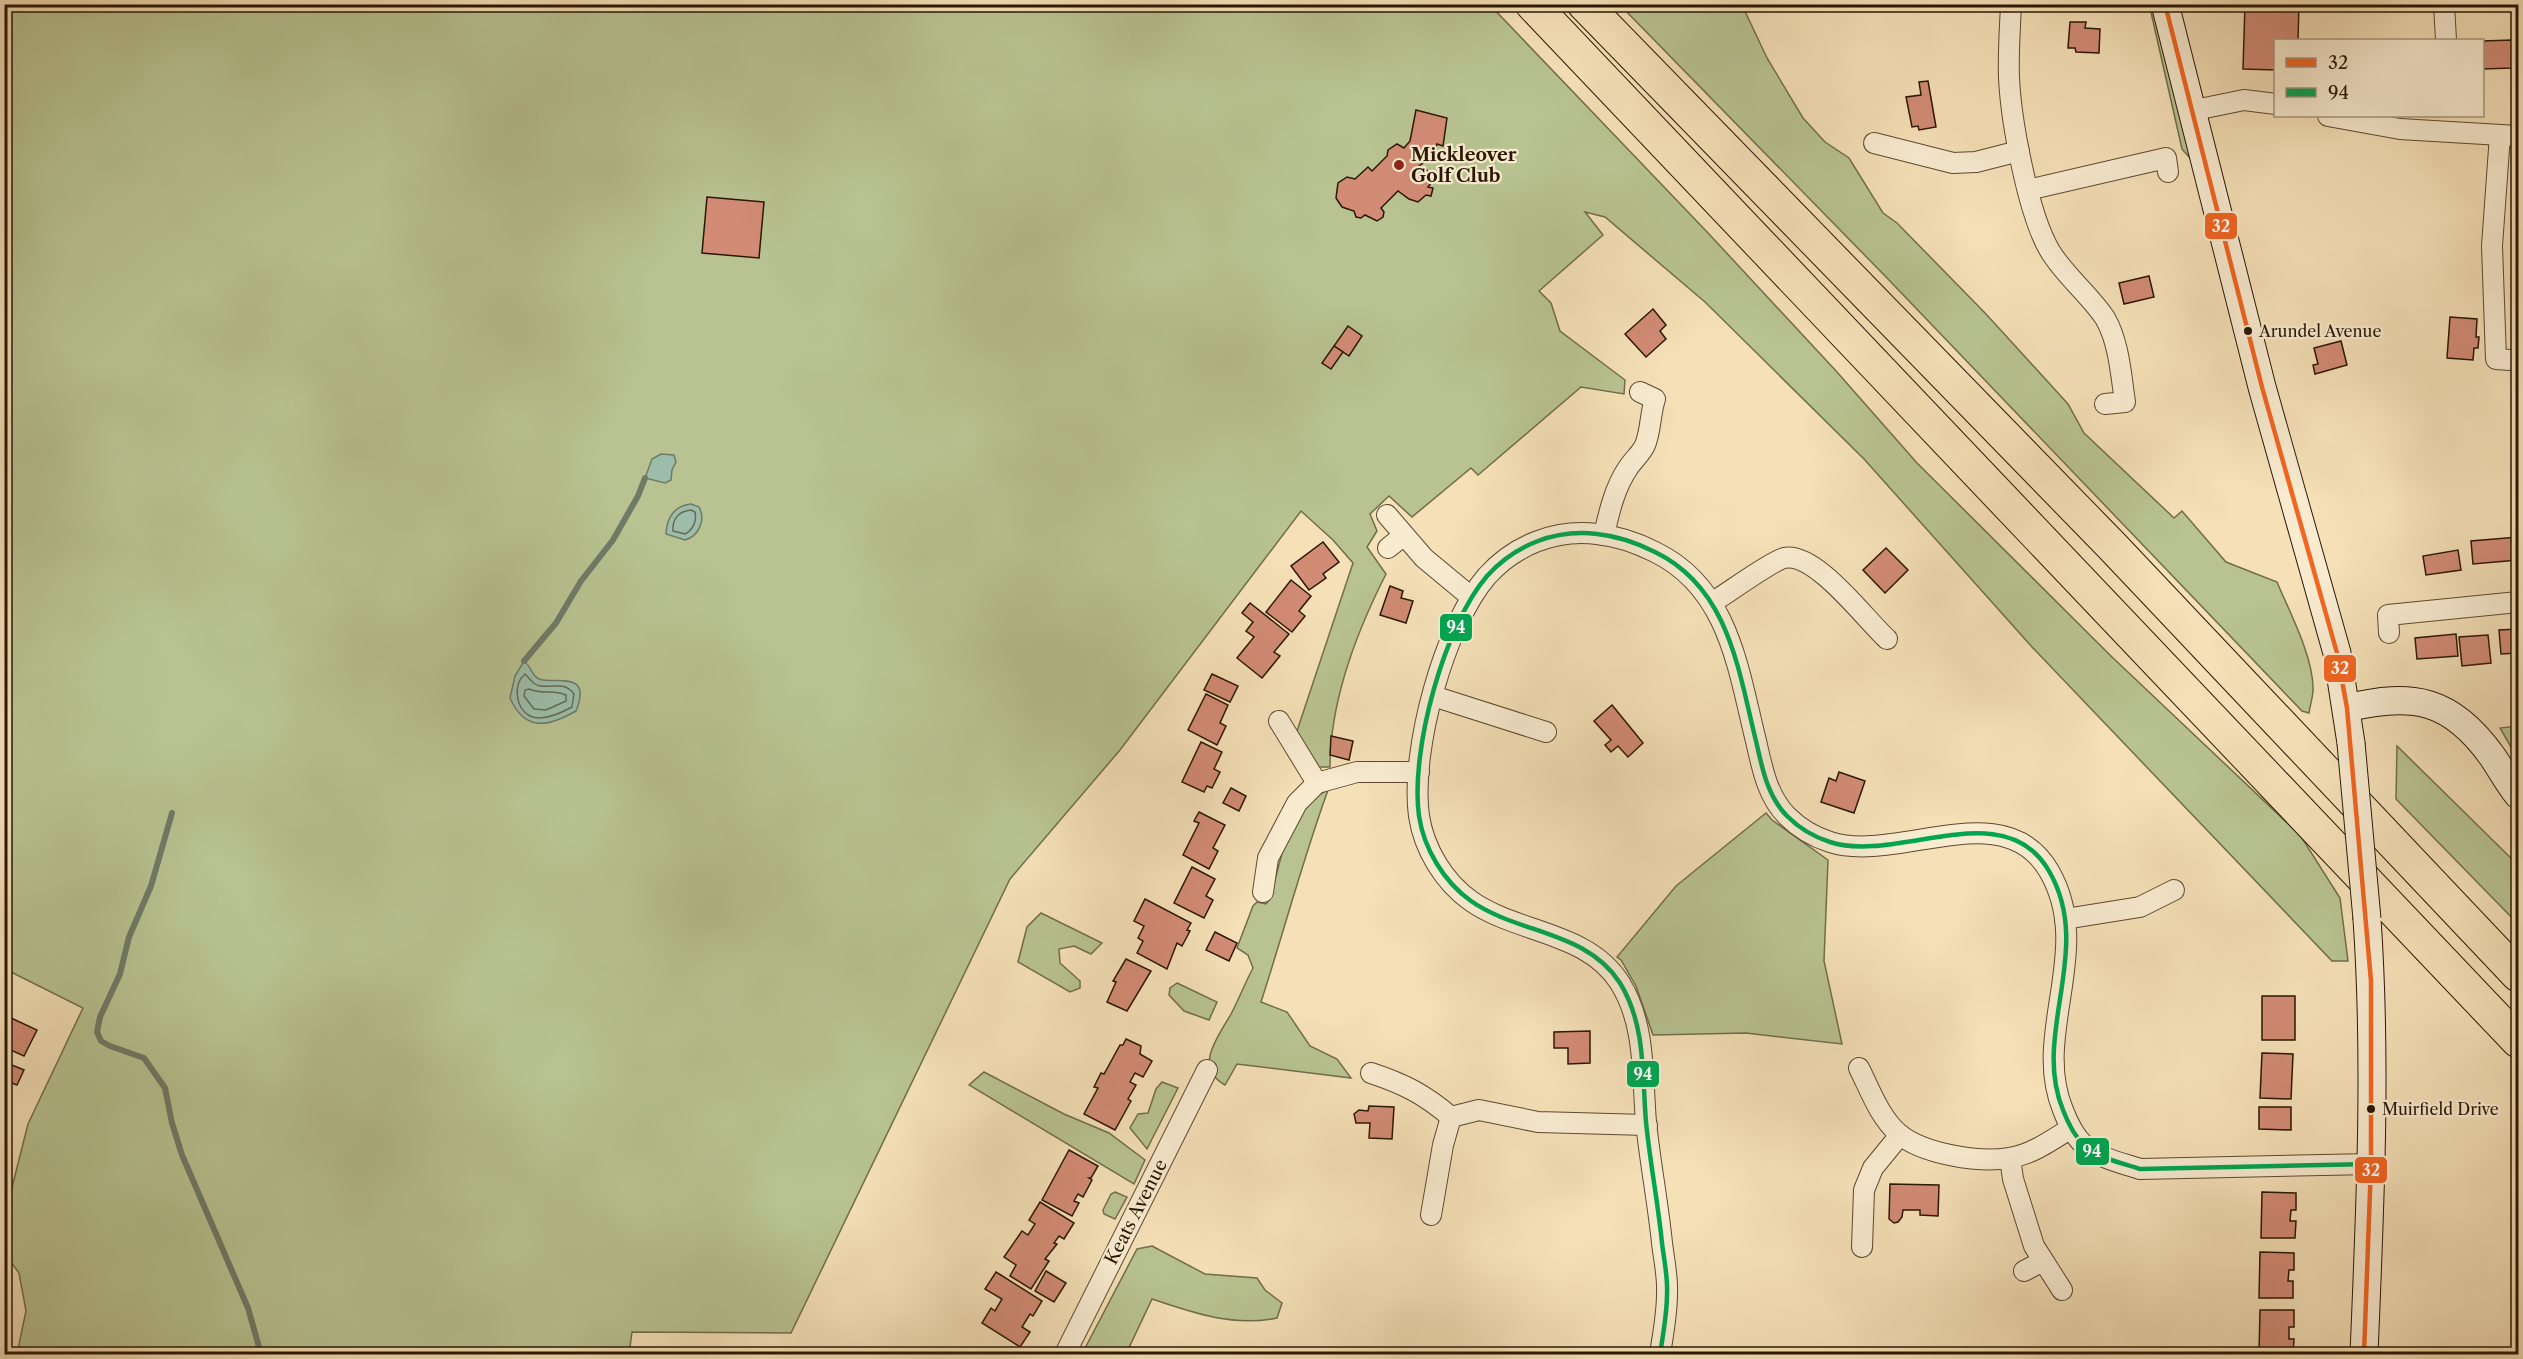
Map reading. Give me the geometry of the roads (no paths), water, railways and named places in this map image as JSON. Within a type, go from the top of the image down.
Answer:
[{"type":"highway","points":[[1532,4],[2518,1041]]},
{"type":"highway","points":[[1584,4],[2113,547],[2518,975]]},
{"type":"main road","points":[[2165,4],[2190,111],[2262,387],[2337,653],[2347,708],[2352,743],[2371,981],[2371,1164],[2364,1354]]},
{"type":"main road","points":[[2347,708],[2372,702],[2408,701],[2436,706],[2470,728],[2518,795]]},
{"type":"street","points":[[2011,4],[2009,81],[2019,151],[2040,230],[2050,250],[2067,274],[2105,318],[2109,329],[2118,357],[2125,402],[2105,404]]},
{"type":"street","points":[[2444,4],[2446,39]]},
{"type":"street","points":[[2190,111],[2244,99],[2274,104]]},
{"type":"street","points":[[2334,117],[2400,129],[2450,124],[2509,135],[2492,246],[2496,359],[2510,360]]},
{"type":"street","points":[[1874,143],[1953,163],[1976,162],[2019,151]]},
{"type":"street","points":[[2028,189],[2166,158],[2168,172]]},
{"type":"street","points":[[1604,535],[1614,497],[1627,468],[1644,447],[1648,437],[1650,415],[1655,399],[1640,392]]},
{"type":"street","points":[[1387,514],[1396,542],[1424,558],[1471,597]]},
{"type":"street","points":[[1660,1354],[1668,1291],[1647,1125],[1640,1034],[1634,1012],[1620,984],[1608,968],[1590,953],[1570,942],[1492,914],[1467,898],[1448,879],[1432,856],[1422,829],[1419,810],[1419,772],[1433,696],[1458,619],[1471,597],[1494,569],[1516,550],[1543,540],[1577,532],[1604,535],[1643,546],[1675,563],[1699,584],[1713,602],[1731,641],[1769,787],[1779,807],[1794,822],[1826,841],[1860,846],[1890,845],[1974,831],[2003,837],[2026,848],[2043,862],[2051,874],[2065,919],[2068,948],[2054,1042],[2053,1077],[2058,1098],[2071,1128],[2085,1147],[2109,1159],[2140,1168],[2371,1164]]},
{"type":"street","points":[[1713,602],[1782,559],[1796,558],[1816,567],[1862,626],[1887,639]]},
{"type":"street","points":[[2389,633],[2388,615],[2518,602]]},
{"type":"street","points":[[1433,696],[1546,732]]},
{"type":"street","points":[[1279,721],[1317,783]]},
{"type":"street","points":[[1263,892],[1268,858],[1297,803],[1317,783],[1357,772],[1419,772]]},
{"type":"street","points":[[2065,919],[2140,907],[2174,890]]},
{"type":"street","points":[[1859,1068],[1877,1106],[1900,1135],[1932,1151],[1957,1157],[2010,1158],[2043,1146],[2071,1128]]},
{"type":"street","name":"Keats Avenue","points":[[1065,1354],[1207,1070]]},
{"type":"street","points":[[1371,1073],[1398,1082],[1426,1096],[1451,1117]]},
{"type":"street","points":[[1451,1117],[1479,1110],[1538,1122],[1647,1125]]},
{"type":"street","points":[[1431,1215],[1443,1145],[1451,1117]]},
{"type":"street","points":[[1862,1247],[1864,1190],[1873,1168],[1900,1135]]},
{"type":"street","points":[[2010,1158],[2013,1179],[2034,1246],[2062,1290]]},
{"type":"street","points":[[2024,1271],[2043,1261]]},
{"type":"water","points":[[661,454],[674,455],[676,462],[671,480],[665,483],[645,478],[652,459]]},
{"type":"water","points":[[691,504],[699,507],[702,517],[700,527],[694,535],[685,540],[666,534],[672,513],[680,507]]},
{"type":"water","points":[[524,661],[539,679],[576,684],[580,689],[580,698],[576,711],[547,723],[530,721],[523,717],[510,698],[515,676]]},
{"type":"waterway","points":[[524,661],[556,623],[581,581],[613,540],[638,496],[645,478]]},
{"type":"waterway","points":[[172,813],[151,886],[129,937],[120,974],[100,1017],[97,1032],[101,1041],[110,1046],[144,1058],[165,1088],[172,1123],[182,1155],[248,1308],[261,1354]]},
{"type":"place","name":"Mickleover Golf Club","points":[[1399,165]]},
{"type":"place","name":"Arundel Avenue","points":[[2248,331]]},
{"type":"place","name":"Muirfield Drive","points":[[2371,1109]]}]
